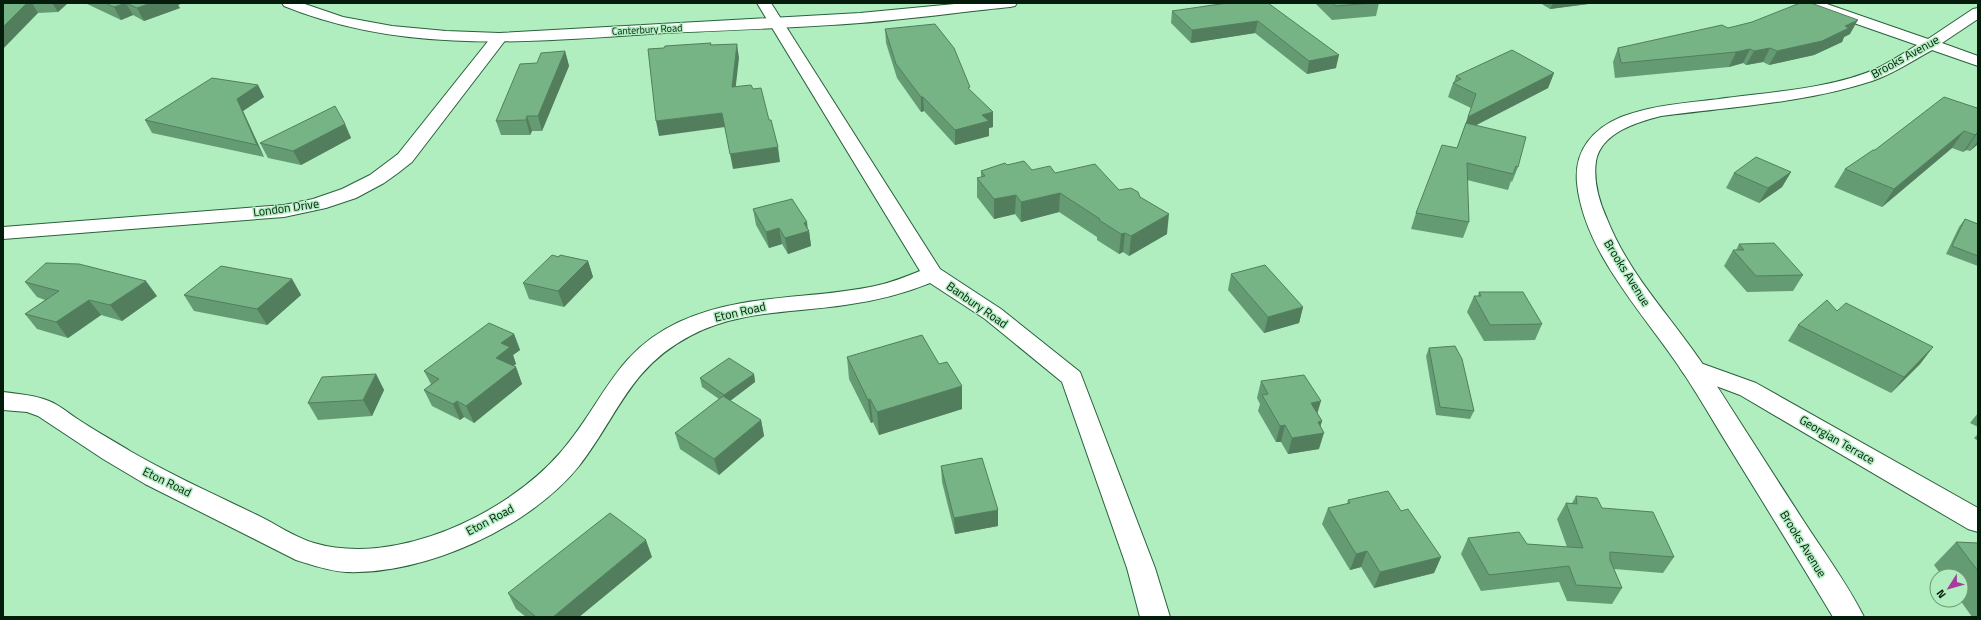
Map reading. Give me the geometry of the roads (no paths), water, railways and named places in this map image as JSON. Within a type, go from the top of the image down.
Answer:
[{"type":"street","name":"Canterbury Road","points":[[289,3],[334,19],[390,31],[458,37],[499,38],[860,18],[1010,3]]},
{"type":"street","name":"Banbury Road","points":[[764,3],[932,274],[993,314],[1072,378],[1141,568],[1154,617]]},
{"type":"street","points":[[1810,3],[1978,61]]},
{"type":"street","name":"Brooks Avenue","points":[[1849,617],[1692,368],[1629,280],[1609,247],[1596,218],[1586,176],[1587,160],[1593,148],[1610,130],[1640,116],[1661,111],[1810,92],[1843,85],[1884,71],[1930,44],[1978,12]]},
{"type":"street","name":"London Drive","points":[[3,233],[284,211],[310,206],[357,192],[392,169],[405,158],[499,38]]},
{"type":"street","name":"Eton Road","points":[[3,401],[41,407],[139,469],[313,554],[352,560],[391,557],[436,547],[475,530],[512,510],[541,488],[567,462],[590,434],[620,384],[643,356],[664,340],[677,333],[717,316],[743,309],[783,303],[866,295],[896,288],[932,274]]},
{"type":"street","name":"Georgian Terrace","points":[[1692,368],[1748,389],[1978,521]]}]
